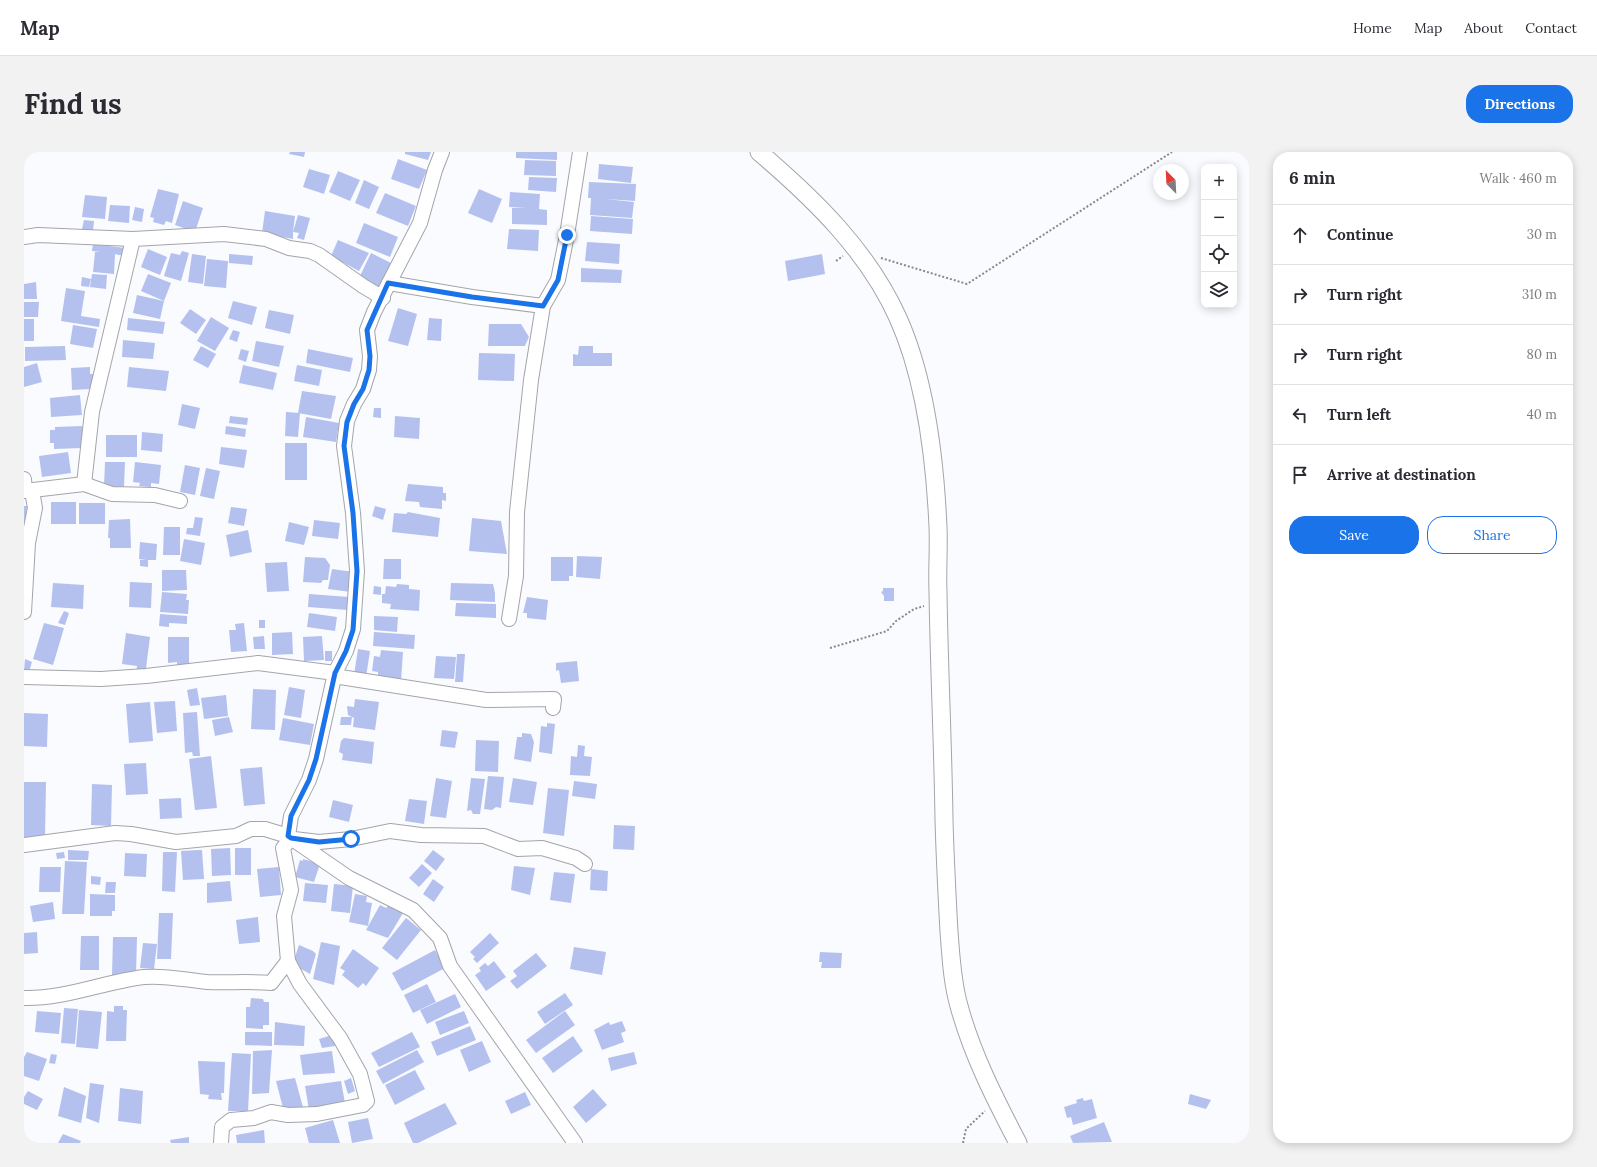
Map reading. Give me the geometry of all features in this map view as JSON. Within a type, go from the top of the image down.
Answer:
[{"type":"street","points":[[221,1143],[222,1127],[231,1120],[254,1118],[271,1112],[288,1115],[317,1114],[363,1105],[367,1101],[360,1074],[343,1043],[300,984],[288,961],[284,916],[291,890],[283,848],[290,837],[291,816],[309,780],[316,759],[334,674],[346,651],[353,630],[357,593],[355,536],[344,446],[347,422],[354,404],[363,389],[369,370],[370,356],[367,330],[374,312],[383,298],[388,283],[420,223],[435,170],[442,152]]},
{"type":"street","points":[[509,619],[516,576],[517,512],[531,380],[543,306],[558,280],[567,235],[580,152]]},
{"type":"street","points":[[759,152],[829,218],[857,250],[883,289],[899,320],[918,377],[927,421],[938,527],[938,601],[946,874],[955,991],[962,1017],[997,1101],[1018,1143]]},
{"type":"street","points":[[24,238],[38,235],[133,239],[224,234],[266,239],[289,248],[310,251],[319,255],[383,298]]},
{"type":"street","points":[[84,484],[92,412],[133,239]]},
{"type":"street","points":[[388,283],[472,297],[543,306]]},
{"type":"street","points":[[24,612],[28,543],[35,508],[26,488],[84,484],[112,494],[155,495],[180,502]]},
{"type":"street","points":[[24,677],[101,679],[124,678],[191,672],[258,663],[334,674],[486,700],[554,699],[553,708]]},
{"type":"street","points":[[24,844],[115,833],[132,834],[182,842],[236,836],[256,828],[265,829],[290,837],[319,842],[343,840],[390,831],[421,835],[484,836],[518,849],[542,848],[576,858],[585,864]]},
{"type":"street","points":[[290,837],[350,878],[413,910],[440,938],[450,966],[575,1143]]},
{"type":"street","points":[[24,998],[38,998],[79,992],[144,977],[171,977],[207,982],[271,983],[288,961]]},
{"type":"path","points":[[857,250],[966,284],[1172,152]]},
{"type":"path","points":[[830,648],[887,631],[896,621],[914,609],[938,601]]},
{"type":"path","points":[[963,1143],[966,1129],[997,1101]]},
{"type":"building","points":[[290,152],[305,152],[304,157],[289,154]]},
{"type":"building","points":[[405,152],[431,152],[428,160],[405,154]]},
{"type":"building","points":[[516,152],[557,152],[557,160],[516,158]]},
{"type":"building","points":[[398,159],[427,170],[419,189],[391,179]]},
{"type":"building","points":[[525,160],[556,161],[556,176],[524,175]]},
{"type":"building","points":[[599,164],[633,167],[631,183],[598,179]]},
{"type":"building","points":[[309,169],[330,175],[324,194],[303,187]]},
{"type":"building","points":[[338,171],[360,180],[350,201],[329,192]]},
{"type":"building","points":[[529,177],[557,178],[556,192],[528,190]]},
{"type":"building","points":[[364,180],[379,187],[369,209],[355,203]]},
{"type":"building","points":[[589,182],[636,184],[635,201],[606,199],[634,202],[632,218],[590,215],[591,198],[588,198]]},
{"type":"building","points":[[158,189],[179,194],[172,223],[166,221],[164,225],[153,222],[154,218],[150,217]]},
{"type":"building","points":[[479,189],[502,199],[492,223],[468,213]]},
{"type":"building","points":[[510,192],[540,194],[539,209],[547,210],[547,225],[512,224],[512,208],[526,208],[509,207]]},
{"type":"building","points":[[385,193],[416,206],[408,226],[376,213]]},
{"type":"building","points":[[85,195],[107,197],[105,219],[82,217]]},
{"type":"building","points":[[183,201],[203,208],[195,232],[175,225]]},
{"type":"building","points":[[110,205],[130,206],[129,223],[108,221]]},
{"type":"building","points":[[135,207],[144,209],[142,222],[132,220]]},
{"type":"building","points":[[265,211],[295,216],[293,239],[262,233]]},
{"type":"building","points":[[298,215],[310,218],[304,240],[297,238],[299,233],[293,232]]},
{"type":"building","points":[[591,216],[633,219],[632,234],[590,231]]},
{"type":"building","points":[[84,220],[94,221],[93,231],[82,229]]},
{"type":"building","points":[[364,223],[398,237],[390,257],[356,243]]},
{"type":"building","points":[[509,229],[539,230],[538,251],[507,249]]},
{"type":"building","points":[[338,240],[369,253],[359,271],[331,256]]},
{"type":"building","points":[[587,242],[620,244],[619,264],[585,261]]},
{"type":"building","points":[[93,244],[125,248],[124,256],[115,254],[114,274],[93,272],[95,252],[101,252],[92,251]]},
{"type":"building","points":[[148,249],[167,257],[160,275],[141,267]]},
{"type":"building","points":[[182,251],[189,253],[181,281],[164,276],[171,253],[180,255]]},
{"type":"building","points":[[371,253],[391,263],[378,288],[359,278]]},
{"type":"building","points":[[192,254],[206,256],[203,284],[188,282]]},
{"type":"building","points":[[229,254],[253,256],[252,265],[229,263]]},
{"type":"building","points":[[822,254],[825,274],[788,281],[785,261]]},
{"type":"building","points":[[207,259],[228,261],[226,288],[204,286]]},
{"type":"building","points":[[581,268],[622,270],[621,283],[581,282]]},
{"type":"building","points":[[92,274],[107,275],[106,289],[90,287]]},
{"type":"building","points":[[148,274],[171,283],[164,301],[141,291]]},
{"type":"building","points":[[82,277],[91,279],[89,287],[81,286]]},
{"type":"building","points":[[36,282],[37,299],[24,299],[24,284]]},
{"type":"building","points":[[66,288],[85,291],[81,316],[100,319],[99,327],[61,321]]},
{"type":"building","points":[[137,295],[164,301],[160,319],[133,313]]},
{"type":"building","points":[[233,301],[257,307],[252,325],[228,318]]},
{"type":"building","points":[[24,302],[39,302],[38,317],[24,317]]},
{"type":"building","points":[[398,308],[417,314],[408,346],[388,341]]},
{"type":"building","points":[[190,309],[206,320],[196,334],[180,323]]},
{"type":"building","points":[[269,310],[294,315],[290,334],[265,328]]},
{"type":"building","points":[[211,317],[229,328],[215,351],[197,341]]},
{"type":"building","points":[[128,318],[165,322],[163,334],[127,330]]},
{"type":"building","points":[[429,318],[442,319],[441,341],[427,340]]},
{"type":"building","points":[[24,319],[34,319],[34,341],[24,341]]},
{"type":"building","points":[[489,324],[521,324],[529,337],[525,346],[488,346]]},
{"type":"building","points":[[73,325],[97,329],[93,348],[70,344]]},
{"type":"building","points":[[233,330],[240,332],[237,342],[229,339]]},
{"type":"building","points":[[123,340],[155,343],[153,359],[122,357]]},
{"type":"building","points":[[256,341],[284,346],[279,367],[252,361]]},
{"type":"building","points":[[65,346],[66,360],[25,361],[25,347]]},
{"type":"building","points":[[201,346],[216,354],[208,368],[193,360]]},
{"type":"building","points":[[579,346],[593,346],[593,353],[612,353],[612,366],[573,366],[573,354],[578,355]]},
{"type":"building","points":[[241,349],[249,351],[246,362],[238,359]]},
{"type":"building","points":[[308,349],[353,358],[350,372],[306,363]]},
{"type":"building","points":[[479,353],[515,354],[514,381],[478,380]]},
{"type":"building","points":[[37,363],[42,382],[24,387],[24,367]]},
{"type":"building","points":[[243,365],[277,373],[273,390],[239,383]]},
{"type":"building","points":[[297,365],[322,370],[319,386],[294,381]]},
{"type":"building","points":[[90,367],[90,374],[94,374],[95,382],[91,383],[91,389],[72,390],[71,368]]},
{"type":"building","points":[[129,367],[169,371],[166,391],[127,387]]},
{"type":"building","points":[[302,391],[336,396],[331,419],[298,413]]},
{"type":"building","points":[[80,395],[82,415],[51,417],[50,398]]},
{"type":"building","points":[[182,404],[200,408],[195,429],[178,425]]},
{"type":"building","points":[[374,408],[381,408],[381,418],[373,417]]},
{"type":"building","points":[[286,412],[300,413],[298,437],[285,436]]},
{"type":"building","points":[[230,416],[248,418],[247,425],[229,423]]},
{"type":"building","points":[[395,416],[420,418],[419,439],[394,437]]},
{"type":"building","points":[[306,417],[339,423],[336,442],[303,437]]},
{"type":"building","points":[[82,426],[82,448],[54,449],[54,443],[50,443],[50,430],[55,430],[55,427]]},
{"type":"building","points":[[226,426],[246,429],[245,437],[225,434]]},
{"type":"building","points":[[142,432],[163,434],[162,452],[141,450]]},
{"type":"building","points":[[106,435],[137,435],[137,457],[106,457]]},
{"type":"building","points":[[285,443],[307,443],[307,480],[285,480]]},
{"type":"building","points":[[221,447],[247,450],[244,468],[219,464]]},
{"type":"building","points":[[68,452],[71,473],[42,477],[39,456]]},
{"type":"building","points":[[105,462],[125,462],[124,487],[104,486]]},
{"type":"building","points":[[135,462],[161,465],[159,484],[151,483],[151,487],[139,486],[140,483],[133,482]]},
{"type":"building","points":[[185,465],[200,468],[195,495],[180,492]]},
{"type":"building","points":[[206,468],[220,471],[214,499],[200,496]]},
{"type":"building","points":[[408,484],[443,487],[443,493],[446,493],[446,501],[442,500],[442,509],[420,507],[419,502],[405,501]]},
{"type":"building","points":[[51,502],[76,502],[76,524],[51,524]]},
{"type":"building","points":[[79,503],[105,503],[105,524],[79,524]]},
{"type":"building","points":[[24,506],[27,506],[25,525],[24,525]]},
{"type":"building","points":[[375,506],[386,509],[383,520],[372,516]]},
{"type":"building","points":[[231,507],[247,509],[244,526],[228,523]]},
{"type":"building","points":[[408,512],[440,518],[438,537],[392,532],[394,513],[406,514]]},
{"type":"building","points":[[195,517],[203,518],[200,536],[186,534],[187,528],[193,528]]},
{"type":"building","points":[[472,518],[501,521],[507,554],[469,551]]},
{"type":"building","points":[[130,519],[131,548],[110,548],[110,538],[108,538],[109,520]]},
{"type":"building","points":[[314,520],[340,523],[338,539],[312,536]]},
{"type":"building","points":[[289,522],[309,527],[304,545],[285,541]]},
{"type":"building","points":[[164,527],[180,527],[180,555],[163,555]]},
{"type":"building","points":[[248,530],[252,552],[230,557],[226,535]]},
{"type":"building","points":[[184,539],[205,543],[201,565],[180,561]]},
{"type":"building","points":[[140,542],[157,544],[156,560],[148,560],[148,567],[140,566],[140,560],[146,560],[139,559]]},
{"type":"building","points":[[577,556],[602,557],[600,579],[576,577]]},
{"type":"building","points":[[305,557],[325,558],[330,565],[328,580],[323,580],[321,583],[303,582]]},
{"type":"building","points":[[551,557],[573,557],[573,576],[569,576],[569,581],[551,581]]},
{"type":"building","points":[[384,559],[401,559],[401,579],[383,579]]},
{"type":"building","points":[[287,562],[289,591],[267,592],[265,563]]},
{"type":"building","points":[[332,569],[354,572],[351,592],[328,589]]},
{"type":"building","points":[[162,570],[186,570],[187,590],[162,591]]},
{"type":"building","points":[[130,582],[152,583],[151,608],[129,607]]},
{"type":"building","points":[[53,583],[84,585],[83,609],[51,607]]},
{"type":"building","points":[[451,583],[493,584],[495,602],[450,600]]},
{"type":"building","points":[[397,584],[409,585],[409,589],[420,590],[419,611],[390,609],[391,604],[382,603],[382,594],[385,594],[386,586],[396,587]]},
{"type":"building","points":[[374,586],[381,587],[381,595],[373,594]]},
{"type":"building","points":[[883,588],[894,588],[894,601],[884,601],[884,596],[881,592],[883,591]]},
{"type":"building","points":[[162,592],[187,594],[186,600],[189,600],[188,614],[160,612]]},
{"type":"building","points":[[309,594],[349,597],[348,610],[308,607]]},
{"type":"building","points":[[527,597],[548,600],[546,620],[527,618],[527,613],[523,613]]},
{"type":"building","points":[[456,603],[496,604],[496,618],[455,616]]},
{"type":"building","points":[[64,611],[69,613],[65,625],[58,623]]},
{"type":"building","points":[[309,613],[337,617],[335,631],[307,627]]},
{"type":"building","points":[[160,614],[187,616],[187,624],[169,623],[169,627],[159,626]]},
{"type":"building","points":[[374,616],[398,617],[397,632],[374,630]]},
{"type":"building","points":[[259,620],[265,620],[265,628],[259,628]]},
{"type":"building","points":[[44,623],[64,628],[53,665],[33,659]]},
{"type":"building","points":[[244,623],[247,651],[231,652],[229,630],[236,630],[235,624]]},
{"type":"building","points":[[292,632],[293,654],[272,655],[272,633]]},
{"type":"building","points":[[374,632],[415,635],[414,649],[373,646]]},
{"type":"building","points":[[126,633],[150,637],[145,676],[136,675],[137,666],[122,664]]},
{"type":"building","points":[[264,636],[265,649],[254,649],[253,637]]},
{"type":"building","points":[[322,636],[324,660],[304,661],[303,637]]},
{"type":"building","points":[[168,637],[189,637],[189,671],[177,671],[177,662],[168,663]]},
{"type":"building","points":[[358,649],[370,651],[366,677],[354,675]]},
{"type":"building","points":[[381,650],[403,652],[401,681],[378,680],[378,672],[372,671],[374,656],[380,657]]},
{"type":"building","points":[[325,651],[332,651],[332,661],[325,661]]},
{"type":"building","points":[[457,654],[465,654],[463,682],[455,682]]},
{"type":"building","points":[[436,656],[456,657],[454,679],[434,678]]},
{"type":"building","points":[[25,659],[32,662],[29,672],[24,671]]},
{"type":"building","points":[[577,661],[579,681],[561,683],[559,670],[556,671],[556,663]]},
{"type":"building","points":[[289,687],[305,690],[301,718],[284,715]]},
{"type":"building","points":[[197,688],[200,705],[190,706],[187,690]]},
{"type":"building","points":[[253,689],[276,690],[275,730],[251,729]]},
{"type":"building","points":[[226,695],[228,716],[204,719],[201,698]]},
{"type":"building","points":[[355,699],[379,702],[375,730],[353,727],[354,718],[348,715],[347,706],[354,707]]},
{"type":"building","points":[[175,701],[177,731],[157,733],[154,702]]},
{"type":"building","points":[[150,702],[153,741],[129,743],[126,704]]},
{"type":"building","points":[[197,712],[200,756],[193,756],[192,752],[185,753],[183,713]]},
{"type":"building","points":[[24,713],[48,714],[47,747],[24,746]]},
{"type":"building","points":[[229,717],[233,732],[215,736],[212,720]]},
{"type":"building","points":[[341,717],[352,717],[351,725],[340,725]]},
{"type":"building","points":[[283,718],[314,724],[310,745],[279,740]]},
{"type":"building","points":[[547,723],[555,724],[552,754],[539,752],[541,726],[547,727]]},
{"type":"building","points":[[442,730],[458,732],[455,748],[440,746]]},
{"type":"building","points":[[522,733],[531,734],[534,742],[531,762],[514,759],[517,737],[522,737]]},
{"type":"building","points":[[344,738],[374,742],[372,764],[342,760],[343,754],[339,752],[341,741]]},
{"type":"building","points":[[476,740],[499,741],[498,772],[475,771]]},
{"type":"building","points":[[578,745],[585,746],[584,756],[592,757],[590,776],[570,775],[571,756],[577,757]]},
{"type":"building","points":[[211,756],[217,808],[195,810],[189,759]]},
{"type":"building","points":[[146,763],[148,794],[126,795],[124,764]]},
{"type":"building","points":[[262,767],[265,804],[244,806],[240,769]]},
{"type":"building","points":[[488,776],[504,777],[501,808],[496,807],[492,810],[484,809]]},
{"type":"building","points":[[436,778],[452,781],[446,818],[430,816]]},
{"type":"building","points":[[471,778],[485,779],[480,814],[473,814],[471,810],[467,811]]},
{"type":"building","points":[[513,778],[537,782],[533,805],[509,802]]},
{"type":"building","points":[[574,781],[597,784],[595,799],[572,796]]},
{"type":"building","points":[[24,782],[46,782],[45,837],[24,837]]},
{"type":"building","points":[[92,784],[112,785],[111,826],[91,825]]},
{"type":"building","points":[[548,788],[569,790],[564,836],[543,833]]},
{"type":"building","points":[[181,798],[182,818],[160,819],[159,799]]},
{"type":"building","points":[[409,799],[427,801],[424,824],[405,821]]},
{"type":"building","points":[[333,800],[353,805],[349,822],[329,817]]},
{"type":"building","points":[[614,825],[635,826],[634,850],[613,849]]},
{"type":"building","points":[[230,848],[231,875],[212,876],[211,849]]},
{"type":"building","points":[[235,848],[251,848],[251,875],[235,875]]},
{"type":"building","points":[[68,850],[89,851],[88,860],[68,860]]},
{"type":"building","points":[[202,850],[204,879],[183,880],[181,851]]},
{"type":"building","points":[[433,850],[445,859],[436,871],[424,861]]},
{"type":"building","points":[[64,852],[65,858],[57,859],[56,853]]},
{"type":"building","points":[[163,852],[177,852],[175,892],[162,891]]},
{"type":"building","points":[[125,853],[147,854],[146,877],[124,876]]},
{"type":"building","points":[[303,859],[320,864],[314,882],[295,877],[300,860],[303,861]]},
{"type":"building","points":[[65,861],[87,862],[84,914],[62,914]]},
{"type":"building","points":[[422,864],[432,873],[419,887],[409,878]]},
{"type":"building","points":[[514,866],[535,868],[530,895],[511,890]]},
{"type":"building","points":[[40,867],[61,867],[60,892],[39,892]]},
{"type":"building","points":[[279,867],[281,895],[260,897],[257,869]]},
{"type":"building","points":[[591,869],[608,871],[607,891],[590,890]]},
{"type":"building","points":[[554,872],[575,874],[571,903],[550,900]]},
{"type":"building","points":[[91,876],[101,877],[100,885],[91,884]]},
{"type":"building","points":[[433,879],[444,887],[434,902],[423,894]]},
{"type":"building","points":[[230,881],[232,901],[207,903],[207,883]]},
{"type":"building","points":[[106,882],[116,882],[115,893],[105,893]]},
{"type":"building","points":[[305,883],[328,885],[326,903],[303,901]]},
{"type":"building","points":[[334,884],[353,886],[350,913],[331,911]]},
{"type":"building","points":[[90,894],[115,895],[115,911],[112,911],[112,916],[90,916]]},
{"type":"building","points":[[355,894],[367,896],[366,902],[372,903],[368,926],[349,922]]},
{"type":"building","points":[[53,902],[55,919],[33,922],[30,906]]},
{"type":"building","points":[[380,905],[386,908],[389,905],[403,913],[388,938],[366,930]]},
{"type":"building","points":[[159,913],[173,913],[171,959],[157,959]]},
{"type":"building","points":[[258,917],[260,942],[239,944],[236,920]]},
{"type":"building","points":[[406,918],[421,930],[397,960],[382,948]]},
{"type":"building","points":[[37,932],[38,953],[24,954],[24,933]]},
{"type":"building","points":[[490,933],[499,943],[477,963],[473,959],[475,957],[470,952]]},
{"type":"building","points":[[81,936],[99,936],[99,970],[80,970]]},
{"type":"building","points":[[113,937],[137,937],[136,975],[112,975]]},
{"type":"building","points":[[321,942],[340,946],[334,985],[313,979]]},
{"type":"building","points":[[143,943],[157,944],[154,969],[140,968]]},
{"type":"building","points":[[299,945],[313,951],[316,954],[310,974],[293,963]]},
{"type":"building","points":[[574,947],[606,952],[602,975],[570,969]]},
{"type":"building","points":[[353,949],[379,968],[366,986],[363,983],[358,988],[342,975],[345,971],[340,968]]},
{"type":"building","points":[[435,950],[445,968],[402,991],[392,973]]},
{"type":"building","points":[[820,952],[842,953],[841,968],[821,968],[822,962],[819,962]]},
{"type":"building","points":[[536,953],[547,966],[517,989],[510,981],[517,976],[513,971]]},
{"type":"building","points":[[494,961],[506,977],[486,991],[475,975],[481,971],[479,968],[485,963],[488,966]]},
{"type":"building","points":[[427,984],[436,1002],[413,1013],[404,995]]},
{"type":"building","points":[[565,993],[573,1005],[545,1024],[537,1012]]},
{"type":"building","points":[[455,994],[461,1007],[427,1024],[420,1010]]},
{"type":"building","points":[[251,998],[263,999],[264,1002],[269,1002],[269,1025],[263,1025],[263,1029],[246,1028],[246,1007],[250,1007]]},
{"type":"building","points":[[114,1006],[123,1006],[123,1010],[127,1010],[126,1041],[106,1041],[107,1011],[114,1012]]},
{"type":"building","points":[[64,1008],[78,1009],[75,1044],[61,1043]]},
{"type":"building","points":[[79,1010],[102,1012],[98,1049],[76,1047]]},
{"type":"building","points":[[37,1011],[61,1013],[59,1034],[35,1032]]},
{"type":"building","points":[[464,1011],[469,1023],[440,1035],[435,1022]]},
{"type":"building","points":[[565,1011],[575,1025],[536,1053],[526,1040]]},
{"type":"building","points":[[622,1021],[626,1031],[621,1033],[624,1042],[602,1050],[594,1030],[609,1022],[610,1025]]},
{"type":"building","points":[[275,1022],[305,1026],[304,1046],[274,1045]]},
{"type":"building","points":[[470,1026],[476,1040],[437,1056],[431,1042]]},
{"type":"building","points":[[245,1032],[272,1032],[272,1046],[245,1045]]},
{"type":"building","points":[[412,1032],[420,1047],[379,1067],[371,1053]]},
{"type":"building","points":[[332,1035],[335,1046],[322,1048],[319,1039]]},
{"type":"building","points":[[573,1036],[583,1051],[553,1073],[542,1058]]},
{"type":"building","points":[[482,1041],[491,1062],[469,1072],[460,1050]]},
{"type":"building","points":[[272,1050],[269,1093],[252,1094],[253,1051]]},
{"type":"building","points":[[417,1050],[424,1062],[383,1084],[376,1071]]},
{"type":"building","points":[[332,1051],[335,1073],[303,1075],[300,1055]]},
{"type":"building","points":[[27,1052],[47,1059],[39,1081],[24,1076],[24,1057]]},
{"type":"building","points":[[634,1052],[637,1064],[611,1071],[608,1058]]},
{"type":"building","points":[[232,1053],[251,1054],[248,1111],[228,1111]]},
{"type":"building","points":[[51,1054],[57,1055],[55,1064],[49,1063]]},
{"type":"building","points":[[198,1061],[225,1062],[224,1093],[221,1093],[222,1100],[208,1099],[209,1095],[200,1094]]},
{"type":"building","points":[[415,1070],[425,1089],[395,1105],[385,1085]]},
{"type":"building","points":[[295,1078],[304,1111],[284,1112],[276,1081]]},
{"type":"building","points":[[351,1078],[355,1091],[348,1094],[344,1081]]},
{"type":"building","points":[[341,1081],[345,1103],[309,1110],[305,1086]]},
{"type":"building","points":[[90,1083],[104,1085],[99,1123],[86,1118]]},
{"type":"building","points":[[64,1087],[86,1096],[81,1123],[58,1116]]},
{"type":"building","points":[[120,1088],[143,1091],[141,1124],[118,1121]]},
{"type":"building","points":[[593,1089],[607,1105],[586,1123],[573,1107]]},
{"type":"building","points":[[28,1091],[43,1099],[37,1110],[24,1104],[24,1097]]},
{"type":"building","points":[[525,1092],[531,1105],[511,1114],[505,1101]]},
{"type":"building","points":[[1190,1094],[1211,1100],[1206,1109],[1188,1104]]},
{"type":"building","points":[[1083,1098],[1084,1101],[1092,1099],[1097,1118],[1073,1125],[1071,1117],[1067,1118],[1064,1107],[1077,1103],[1076,1100]]},
{"type":"building","points":[[445,1103],[457,1124],[418,1143],[413,1143],[404,1123]]},
{"type":"building","points":[[368,1118],[373,1139],[352,1143],[348,1122]]},
{"type":"building","points":[[333,1120],[340,1143],[309,1143],[305,1128]]},
{"type":"building","points":[[1104,1122],[1112,1142],[1073,1143],[1070,1136]]},
{"type":"building","points":[[264,1130],[265,1143],[237,1143],[236,1135]]},
{"type":"building","points":[[63,1134],[81,1141],[80,1143],[58,1143]]},
{"type":"building","points":[[189,1137],[189,1143],[171,1143],[170,1140]]},
{"type":"route","points":[[351,839],[319,842],[291,838],[288,836],[291,816],[309,780],[316,759],[335,673],[346,651],[353,630],[357,593],[357,571],[353,513],[344,446],[347,422],[354,404],[363,389],[369,370],[370,356],[367,330],[374,312],[383,298],[388,283],[472,297],[543,306],[558,280],[567,235]]}]
